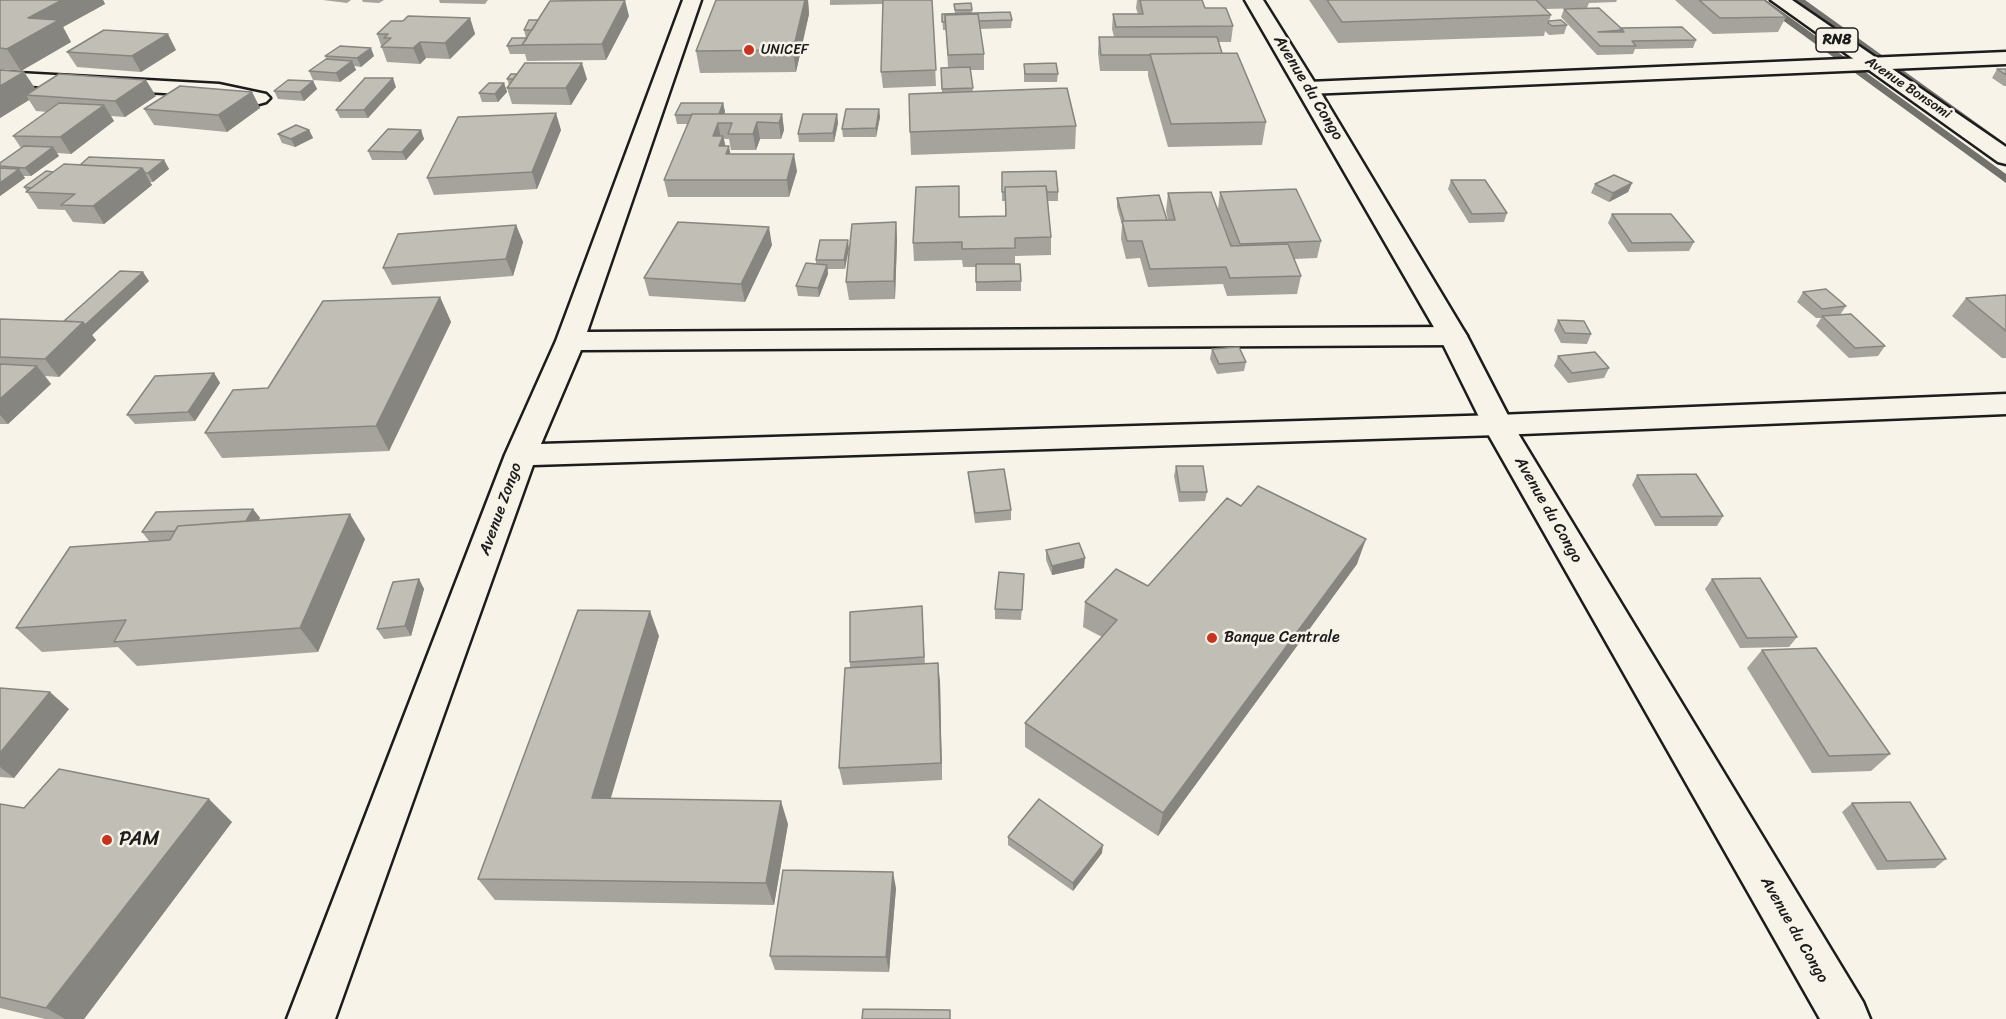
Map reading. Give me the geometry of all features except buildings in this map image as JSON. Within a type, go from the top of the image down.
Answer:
[{"type":"street","name":"Avenue Zongo","points":[[311,1019],[521,454],[570,342],[692,0]]},
{"type":"street","name":"Avenue du Congo","points":[[1254,0],[1453,336],[1498,425],[1846,1019]]},
{"type":"street","name":"Avenue Bonsomi","points":[[1780,0],[2006,157]]},
{"type":"street","points":[[1308,88],[2006,58]]},
{"type":"street","points":[[0,78],[219,90],[259,98]]},
{"type":"street","points":[[570,342],[1453,336]]},
{"type":"street","points":[[521,454],[1498,425],[2006,404]]},
{"type":"waterway","points":[[1760,0],[2006,179]]},
{"type":"waterway","points":[[1799,0],[2006,149]]},
{"type":"place","name":"UNICEF","points":[[749,50]]},
{"type":"place","name":"Banque Centrale","points":[[1212,638]]},
{"type":"place","name":"PAM","points":[[107,840]]}]
